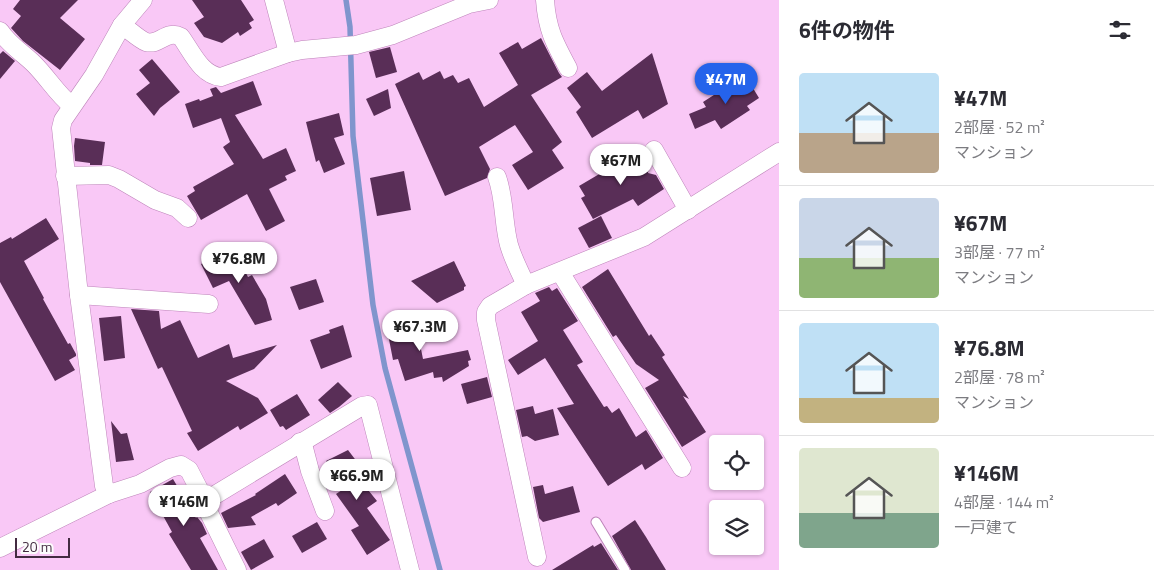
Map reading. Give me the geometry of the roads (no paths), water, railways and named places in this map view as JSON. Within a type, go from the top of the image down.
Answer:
[{"type":"street","points":[[109,494],[104,486],[79,295],[61,128],[63,120],[94,75],[122,25],[142,0]]},
{"type":"street","points":[[274,0],[288,53]]},
{"type":"street","points":[[122,25],[146,42],[156,41],[171,34],[176,34],[181,37],[206,72],[213,76],[221,77],[288,53],[356,45],[393,35],[469,4],[489,0]]},
{"type":"street","points":[[545,0],[547,21],[554,43],[568,68]]},
{"type":"street","points":[[0,31],[21,54],[34,64],[63,99],[72,106]]},
{"type":"street","points":[[654,150],[688,210]]},
{"type":"street","points":[[538,557],[486,320],[486,312],[490,306],[526,285],[644,237],[779,152]]},
{"type":"street","points":[[65,176],[109,175],[155,200],[177,208],[188,218]]},
{"type":"street","points":[[497,177],[504,203],[506,229],[510,246],[526,285]]},
{"type":"street","points":[[560,272],[682,468]]},
{"type":"street","points":[[79,295],[209,304]]},
{"type":"street","points":[[205,501],[300,442],[362,406],[368,405],[410,570]]},
{"type":"street","points":[[300,442],[304,448],[310,471],[325,511]]},
{"type":"street","points":[[0,548],[109,494],[140,484],[170,468],[181,466],[189,470],[237,570]]},
{"type":"lane","points":[[596,522],[625,570]]},
{"type":"waterway","points":[[346,0],[350,27],[353,136],[373,305],[385,368],[440,570]]}]
